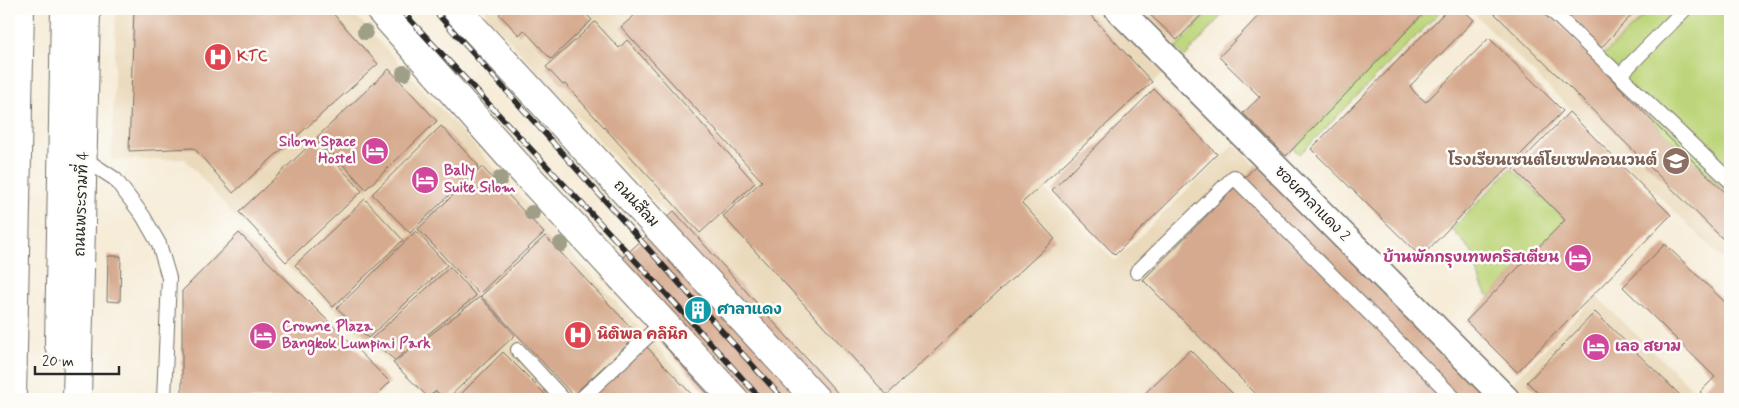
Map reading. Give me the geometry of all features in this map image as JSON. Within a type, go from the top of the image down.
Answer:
[{"type":"main road","points":[[12,399],[20,9]]},
{"type":"main road","name":"ถนนพระรามที่ 4","points":[[58,399],[65,9]]},
{"type":"main road","name":"ถนนพระรามที่ 4","points":[[77,399],[86,9]]},
{"type":"main road","points":[[379,9],[510,157],[734,399]]},
{"type":"main road","name":"ถนนสีลม","points":[[456,9],[816,399]]},
{"type":"street","name":"ซอยศาลาแดง 2","points":[[1118,9],[1506,399]]},
{"type":"lane","points":[[1550,9],[1730,181]]},
{"type":"lane","points":[[1620,75],[1684,9]]},
{"type":"lane","points":[[83,158],[115,179],[143,216],[159,244],[169,278],[164,399]]},
{"type":"lane","points":[[1137,272],[1234,178],[1455,399]]},
{"type":"lane","points":[[581,399],[663,322]]},
{"type":"lane","points":[[518,350],[563,399]]},
{"type":"shaded area","points":[[116,9],[350,9],[704,399],[428,399],[232,213],[185,159],[112,160]]},
{"type":"shaded area","points":[[485,9],[1103,9],[1163,73],[1045,189],[1115,261],[1234,144],[1493,399],[833,399],[486,15]]},
{"type":"shaded area","points":[[1136,9],[1211,9],[1176,48]]},
{"type":"shaded area","name":"โรงเรียนเซนต์โยเซฟคอนเวนต์","points":[[1469,9],[1730,9],[1730,266],[1676,213]]},
{"type":"shaded area","name":"เลอ สยาม","points":[[1596,296],[1703,399],[1532,399],[1514,381]]},
{"type":"green space","points":[[1211,9],[1227,9],[1185,57],[1176,48]]},
{"type":"green space","points":[[1428,9],[1443,9],[1300,154],[1293,149]]},
{"type":"green space","points":[[1651,9],[1730,9],[1730,196],[1660,129],[1596,62]]},
{"type":"green space","points":[[1511,168],[1565,220],[1490,297],[1483,288],[1472,253],[1452,229]]},
{"type":"building","points":[[134,9],[329,9],[378,64],[233,193],[194,148],[129,151]]},
{"type":"building","points":[[505,9],[581,9],[592,20],[551,59],[524,30],[519,35],[499,14]]},
{"type":"building","points":[[633,9],[1085,9],[1152,82],[1022,203],[1055,239],[887,395],[723,216],[762,181],[621,27],[636,14]]},
{"type":"building","points":[[1144,9],[1207,9],[1177,40]]},
{"type":"building","points":[[1265,9],[1428,9],[1286,156],[1243,113],[1260,97],[1219,57]]},
{"type":"building","points":[[1448,9],[1462,9],[1474,20],[1410,86],[1415,93],[1426,102],[1489,38],[1563,111],[1421,257],[1311,149]]},
{"type":"building","points":[[1490,9],[1544,9],[1660,129],[1730,197],[1730,246]]},
{"type":"building","points":[[1558,9],[1637,9],[1599,50]]},
{"type":"building","points":[[595,22],[619,48],[627,40],[755,183],[700,233],[565,84],[563,85],[546,67]]},
{"type":"building","points":[[389,69],[437,121],[366,189],[317,137]]},
{"type":"building","points":[[1154,89],[1217,154],[1115,255],[1052,190]]},
{"type":"building","name":"บ้านพักกรุงเทพคริสเตียน","points":[[1569,112],[1671,215],[1517,372],[1466,321],[1565,220],[1514,169]]},
{"type":"building","name":"Bally Suite Silom","points":[[441,126],[479,166],[410,233],[372,194]]},
{"type":"building","points":[[315,140],[362,191],[286,262],[239,212]]},
{"type":"building","points":[[1257,165],[1490,399],[1261,399],[1143,280]]},
{"type":"building","points":[[482,167],[544,233],[479,294],[418,229]]},
{"type":"building","points":[[365,199],[403,240],[333,307],[295,265]]},
{"type":"building","name":"ศาลาแดง","points":[[674,211],[843,399],[712,399],[602,276]]},
{"type":"building","points":[[416,231],[447,265],[368,338],[337,308]]},
{"type":"building","name":"Crowne Plaza Bangkok Lumpini Park","points":[[239,233],[390,382],[373,399],[182,399],[182,291]]},
{"type":"building","points":[[545,236],[638,335],[573,395],[481,296]]},
{"type":"building","points":[[1665,244],[1730,307],[1730,399],[1708,399],[1700,392],[1715,377],[1623,287]]},
{"type":"building","points":[[108,256],[121,256],[120,302],[107,301]]},
{"type":"building","points":[[450,267],[476,296],[395,360],[370,340]]},
{"type":"building","points":[[480,297],[515,335],[447,399],[436,391],[428,397],[393,363]]},
{"type":"building","name":"เลอ สยาม","points":[[1595,312],[1681,396],[1678,399],[1544,399],[1527,382]]},
{"type":"building","points":[[645,345],[696,399],[586,399]]},
{"type":"building","points":[[1190,350],[1238,399],[1139,399],[1176,363]]},
{"type":"building","points":[[503,352],[546,395],[541,399],[456,399]]},
{"type":"building","points":[[436,393],[442,399],[430,399]]},
{"type":"railway","points":[[400,9],[659,286],[761,399]]},
{"type":"railway","points":[[433,9],[783,399]]},
{"type":"place","name":"KTC","points":[[218,57]]},
{"type":"place","name":"Silom Space Hostel","points":[[375,151]]},
{"type":"place","name":"โรงเรียนเซนต์โยเซฟคอนเวนต์","points":[[1676,161]]},
{"type":"place","name":"Bally Suite Silom","points":[[425,180]]},
{"type":"place","name":"บ้านพักกรุงเทพคริสเตียน","points":[[1578,258]]},
{"type":"place","name":"ศาลาแดง","points":[[698,310]]},
{"type":"place","name":"นิติพล คลินิก","points":[[578,335]]},
{"type":"place","name":"Crowne Plaza Bangkok Lumpini Park","points":[[263,336]]},
{"type":"place","name":"เลอ สยาม","points":[[1596,347]]}]
